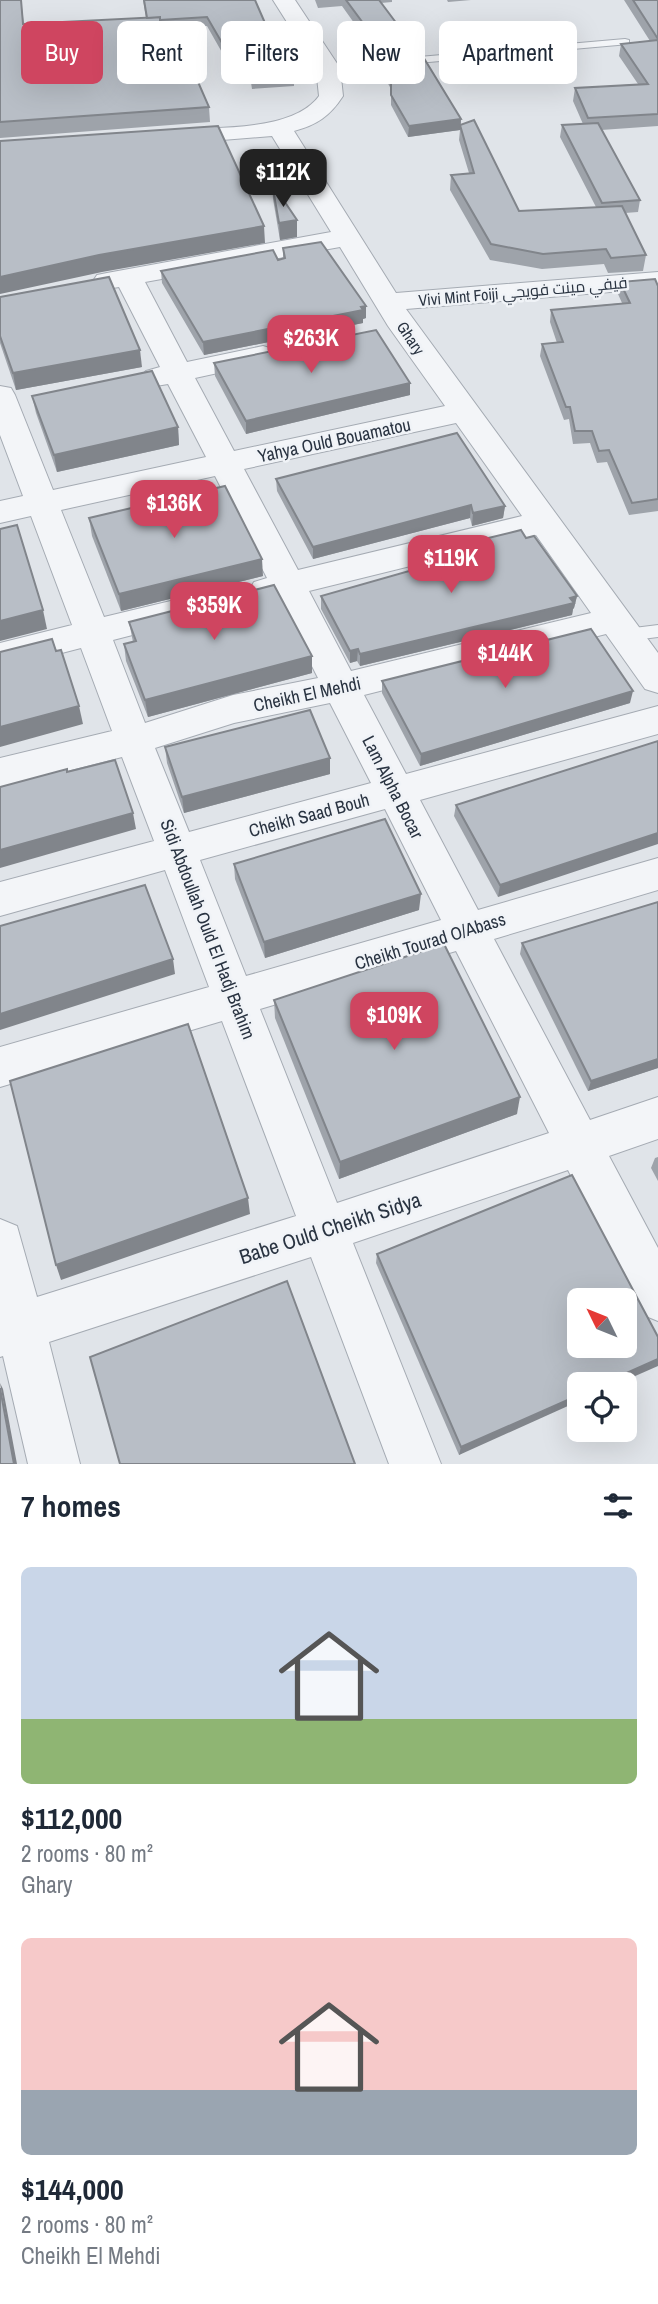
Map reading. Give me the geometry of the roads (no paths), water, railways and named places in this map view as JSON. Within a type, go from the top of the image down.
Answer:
[{"type":"street","points":[[146,139],[279,127],[310,117],[323,108],[331,96],[328,68],[284,0]]},
{"type":"street","name":"Ghary","points":[[279,127],[345,237],[389,319],[463,412],[658,680]]},
{"type":"street","points":[[77,287],[345,237]]},
{"type":"street","name":"Lam Alpha Bocar","points":[[128,277],[658,1297]]},
{"type":"street","name":"Vivi Mint Foiji فيفي مينت فويجي","points":[[389,319],[658,279]]},
{"type":"street","points":[[125,383],[287,350]]},
{"type":"street","name":"Sidi Abdoullah Ould El Hadj Brahim","points":[[9,403],[42,502],[415,1464]]},
{"type":"street","name":"Yahya Ould Bouamatou","points":[[0,512],[463,412]]},
{"type":"street","points":[[0,656],[543,522]]},
{"type":"street","name":"Cheikh El Mehdi","points":[[0,774],[135,740],[233,709],[621,627]]},
{"type":"street","name":"Cheikh Saad Bouh","points":[[0,899],[658,720]]},
{"type":"street","name":"Cheikh Tourad O/Abass","points":[[0,1067],[658,874]]},
{"type":"street","name":"Babe Ould Cheikh Sidya","points":[[10,1330],[325,1230],[658,1118]]},
{"type":"street","points":[[0,1242],[10,1330],[54,1464]]},
{"type":"lane","points":[[328,68],[625,42]]},
{"type":"lane","points":[[621,627],[658,631]]}]
